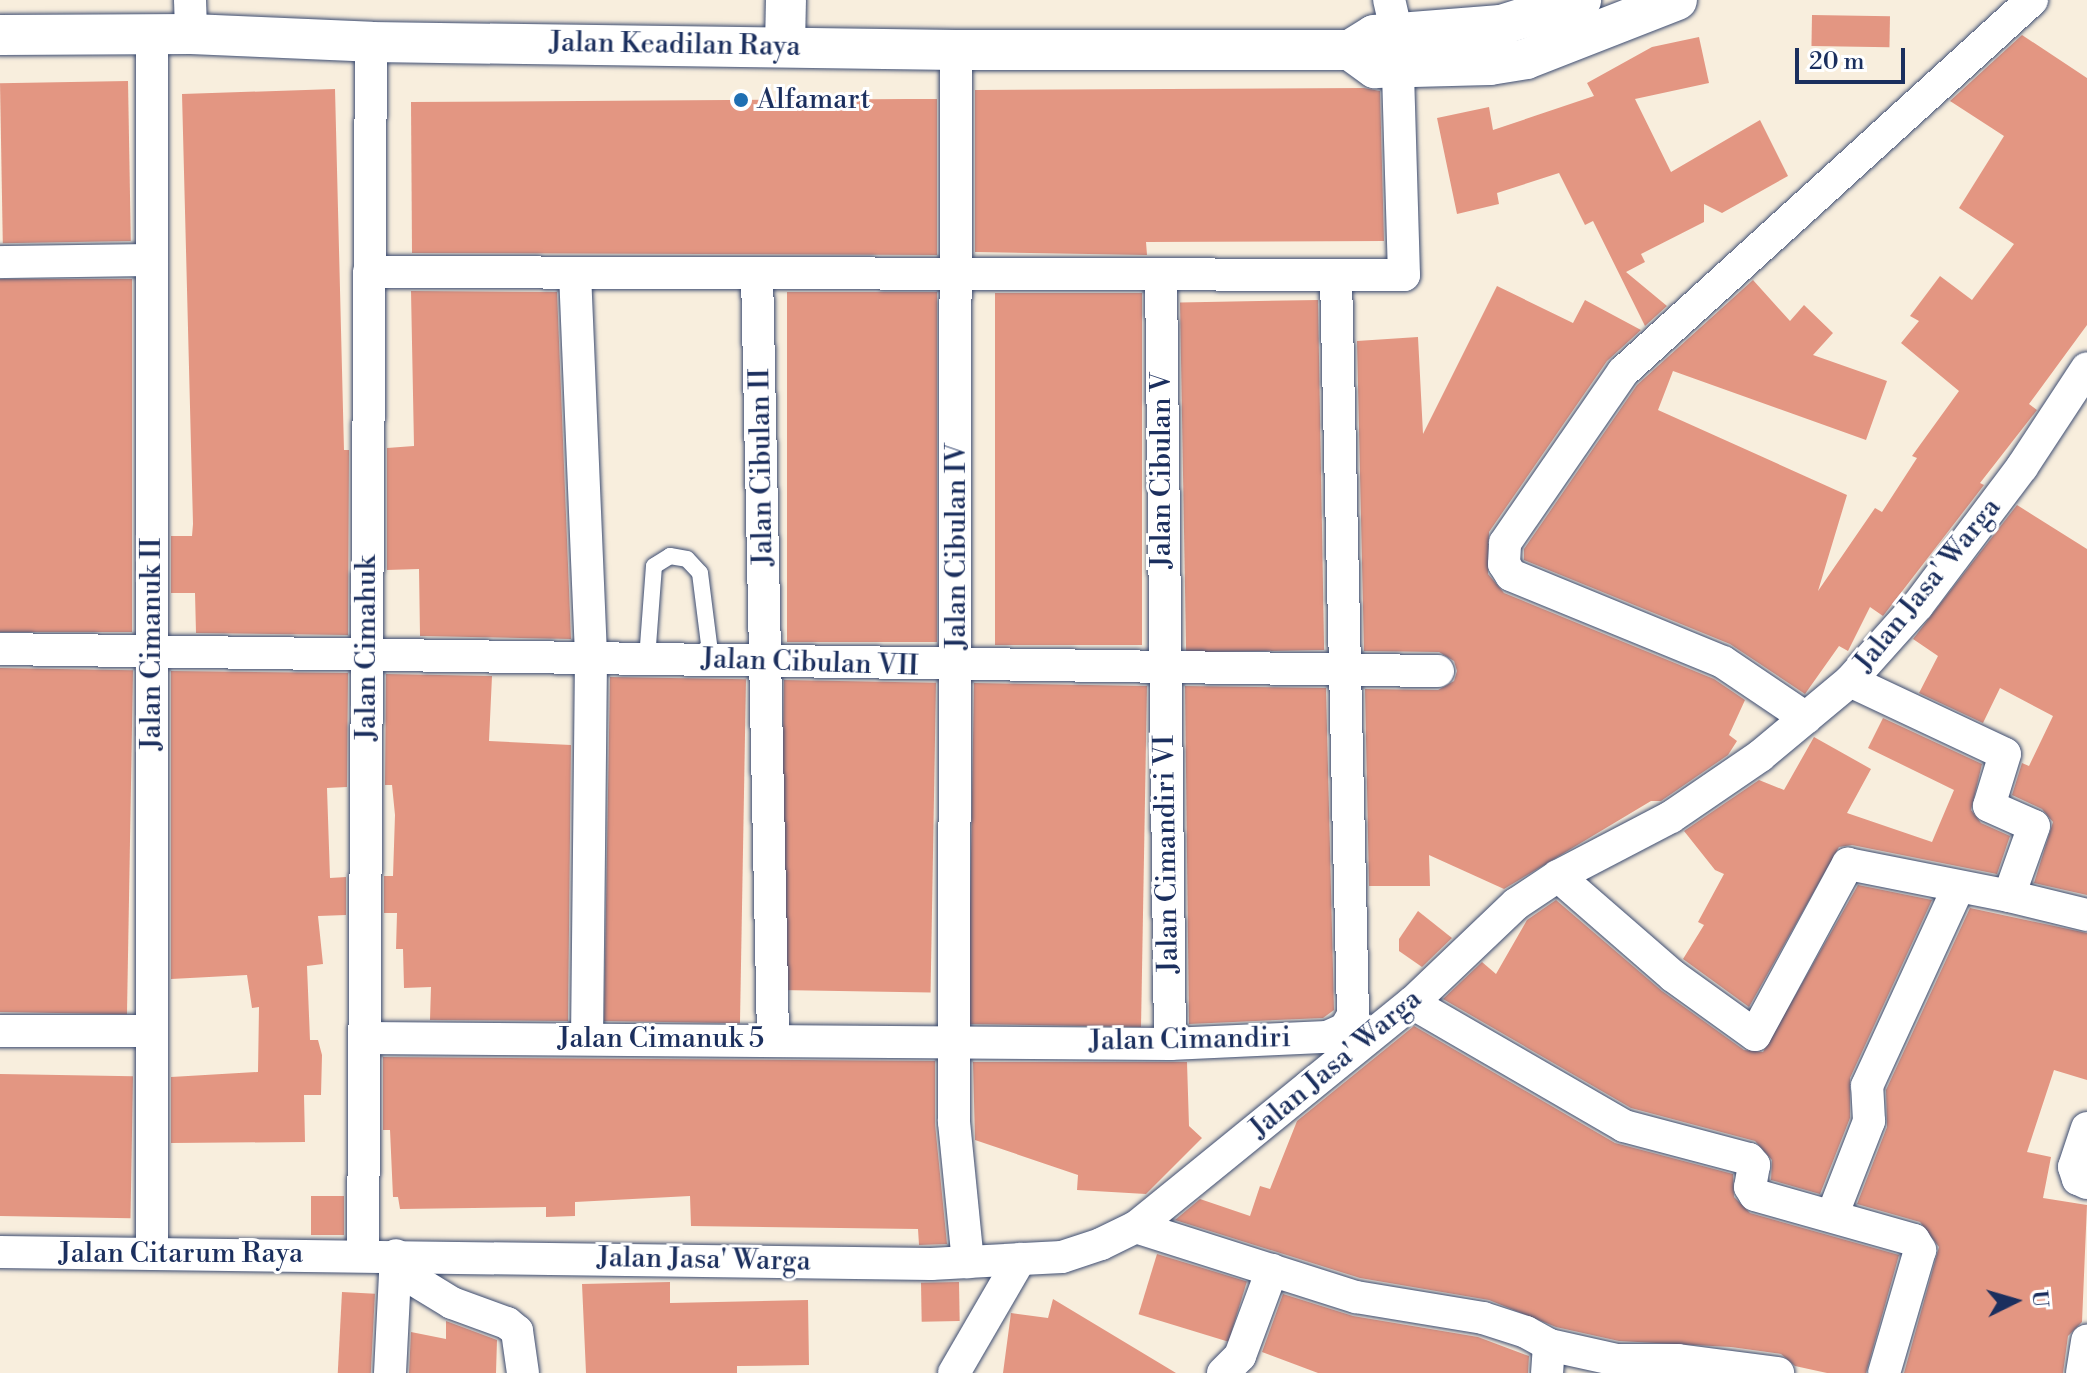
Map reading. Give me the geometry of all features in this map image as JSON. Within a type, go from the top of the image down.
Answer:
[{"type":"street","points":[[785,46],[786,0]]},
{"type":"street","points":[[1394,34],[1501,25],[1581,0]]},
{"type":"street","points":[[1394,34],[1526,59],[1677,0]]},
{"type":"street","points":[[1806,718],[1723,662],[1511,575],[1504,564],[1505,543],[1623,372],[2032,0]]},
{"type":"street","name":"Jalan Keadilan Raya","points":[[0,35],[178,23],[371,42],[956,50],[1350,50],[1374,35],[1394,34]]},
{"type":"street","name":"Jalan Cimanuk II","points":[[152,1254],[152,260],[178,23]]},
{"type":"street","points":[[369,272],[1404,275],[1394,34]]},
{"type":"street","name":"Jalan Cimahuk","points":[[363,1253],[371,42]]},
{"type":"street","name":"Jalan Cibulan IV","points":[[956,50],[957,1041],[954,1122],[968,1262]]},
{"type":"street","points":[[0,262],[152,260]]},
{"type":"street","points":[[575,273],[591,658],[587,1039]]},
{"type":"street","name":"Jalan Cibulan II","points":[[757,273],[773,1040]]},
{"type":"street","name":"Jalan Cibulan V","points":[[1161,275],[1163,664]]},
{"type":"street","points":[[1336,275],[1348,428],[1349,667]]},
{"type":"street","name":"Jalan Jasa' Warga","points":[[363,1253],[397,1262],[968,1262],[1062,1257],[1136,1227],[1412,1003],[1516,904],[1558,876],[1671,817],[1760,756],[1850,681],[1918,605],[2022,467],[2087,368]]},
{"type":"street","points":[[0,649],[367,657]]},
{"type":"street","name":"Jalan Cibulan VII","points":[[367,657],[711,660],[957,667],[1163,664],[1438,671]]},
{"type":"street","name":"Jalan Cimandiri VI","points":[[1163,664],[1170,1044]]},
{"type":"street","name":"Jalan Cimandiri","points":[[957,1041],[1170,1044],[1327,1037],[1345,1029],[1353,1015],[1349,667]]},
{"type":"street","points":[[1850,681],[2005,754],[1989,806],[2034,826],[2009,896]]},
{"type":"street","points":[[1558,876],[1673,976],[1755,1035],[1848,864],[2087,915]]},
{"type":"street","points":[[1832,1216],[1869,1121],[1867,1086],[1958,888]]},
{"type":"street","points":[[1412,1003],[1612,1121],[1749,1159],[1754,1165],[1750,1187],[1755,1195],[1914,1240],[1920,1250],[1884,1373]]},
{"type":"street","points":[[0,1031],[152,1031]]},
{"type":"street","name":"Jalan Cimanuk 5","points":[[364,1038],[957,1041]]},
{"type":"street","points":[[2087,1128],[2074,1167],[2078,1179],[2087,1183]]},
{"type":"street","points":[[1136,1227],[1356,1297],[1483,1318],[1548,1359],[1678,1360],[1778,1373]]},
{"type":"street","name":"Jalan Citarum Raya","points":[[0,1252],[363,1253]]},
{"type":"street","points":[[954,1373],[1020,1259]]},
{"type":"street","points":[[390,1373],[397,1262]]},
{"type":"street","points":[[397,1262],[452,1303],[517,1331],[523,1373]]},
{"type":"street","points":[[1223,1373],[1240,1356],[1272,1270]]},
{"type":"street","points":[[2082,1373],[2087,1340]]},
{"type":"lane","points":[[647,659],[654,566],[670,556],[687,559],[700,573],[711,660]]},
{"type":"building","points":[[1812,15],[1890,16],[1889,47],[1811,46]]},
{"type":"building","points":[[2022,35],[2087,78],[2087,325],[2029,404],[2037,410],[1980,483],[1984,485],[1883,616],[1870,607],[1848,651],[1839,646],[1805,694],[1730,644],[1524,560],[1524,549],[1637,385],[1753,280],[1790,321],[1804,305],[1833,333],[1813,355],[1887,381],[1866,440],[1673,371],[1658,410],[1847,495],[1818,591],[1875,508],[1882,512],[1917,458],[1912,456],[1959,391],[1901,343],[1919,321],[1910,316],[1940,276],[1972,300],[2014,244],[1959,208],[2004,136],[1950,101]]},
{"type":"building","points":[[1699,37],[1709,83],[1635,99],[1671,172],[1760,120],[1788,176],[1722,213],[1704,204],[1704,222],[1641,254],[1645,262],[1626,272],[1667,306],[1645,326],[1593,221],[1585,225],[1559,173],[1497,193],[1499,204],[1457,214],[1437,118],[1489,107],[1493,130],[1594,96],[1587,83],[1652,47]]},
{"type":"building","points":[[128,81],[131,241],[3,243],[0,83]]},
{"type":"building","points":[[1364,88],[1380,91],[1384,241],[1146,242],[1147,255],[975,252],[975,90]]},
{"type":"building","points":[[335,89],[344,450],[349,450],[348,635],[196,633],[195,593],[171,593],[171,536],[192,536],[193,524],[182,94]]},
{"type":"building","points":[[937,99],[937,255],[412,253],[411,102]]},
{"type":"building","points":[[0,279],[132,279],[132,632],[0,632]]},
{"type":"building","points":[[1497,286],[1573,323],[1585,300],[1641,330],[1607,361],[1489,532],[1488,574],[1504,593],[1714,679],[1745,700],[1729,735],[1737,741],[1728,755],[1661,801],[1651,801],[1504,889],[1429,855],[1430,886],[1369,886],[1365,689],[1438,690],[1454,681],[1457,671],[1454,661],[1439,652],[1364,651],[1357,341],[1418,337],[1423,434]]},
{"type":"building","points":[[411,291],[557,292],[571,639],[420,636],[419,569],[387,570],[387,448],[414,446]]},
{"type":"building","points":[[787,292],[937,292],[937,642],[787,642]]},
{"type":"building","points":[[995,293],[1142,293],[1142,645],[995,645]]},
{"type":"building","points":[[1318,300],[1324,650],[1186,652],[1180,302]]},
{"type":"building","points":[[2017,505],[2087,549],[2087,895],[2034,883],[2053,822],[2042,809],[2012,795],[2022,763],[2029,766],[2053,716],[2000,688],[1983,723],[1919,693],[1938,656],[1913,639]]},
{"type":"building","points":[[0,668],[133,670],[127,1014],[0,1012]]},
{"type":"building","points":[[171,671],[348,673],[347,787],[327,788],[330,878],[346,877],[346,915],[318,916],[323,964],[307,966],[310,1040],[318,1040],[322,1055],[321,1095],[304,1095],[305,1142],[171,1143],[171,1077],[258,1072],[259,1007],[252,1008],[247,975],[171,979]]},
{"type":"building","points":[[386,674],[492,676],[489,741],[571,745],[568,1021],[430,1020],[431,987],[404,988],[403,949],[396,949],[397,913],[384,913],[384,876],[393,876],[395,815],[392,785],[385,785]]},
{"type":"building","points":[[610,677],[746,679],[740,1023],[604,1021]]},
{"type":"building","points":[[784,680],[936,683],[931,993],[779,990]]},
{"type":"building","points":[[974,683],[1147,686],[1141,1027],[968,1024]]},
{"type":"building","points":[[1185,686],[1326,688],[1334,1010],[1323,1018],[1189,1024]]},
{"type":"building","points":[[1883,718],[1982,764],[1971,810],[1981,823],[2010,836],[1997,874],[1852,845],[1839,847],[1749,1007],[1683,959],[1704,925],[1698,922],[1724,874],[1715,870],[1684,831],[1759,780],[1784,790],[1814,737],[1871,769],[1847,813],[1932,842],[1954,790],[1868,748]]},
{"type":"building","points":[[1858,885],[1932,900],[1850,1078],[1850,1118],[1820,1194],[1771,1180],[1772,1160],[1755,1141],[1631,1108],[1443,999],[1482,962],[1496,974],[1527,920],[1556,900],[1662,991],[1744,1050],[1763,1052]]},
{"type":"building","points":[[1970,908],[2087,933],[2087,1080],[2054,1070],[2027,1152],[2051,1157],[2043,1198],[2087,1205],[2082,1322],[2068,1336],[2063,1373],[1904,1373],[1939,1247],[1920,1222],[1857,1204],[1887,1127],[1886,1090]]},
{"type":"building","points":[[1418,911],[1452,938],[1422,967],[1399,951],[1399,939]]},
{"type":"building","points":[[1414,1026],[1615,1143],[1733,1174],[1734,1197],[1750,1213],[1899,1255],[1866,1373],[1827,1373],[1795,1366],[1781,1354],[1731,1347],[1619,1341],[1556,1327],[1489,1300],[1360,1278],[1175,1220],[1200,1199],[1250,1216],[1260,1186],[1270,1189],[1297,1121]]},
{"type":"building","points":[[383,1057],[935,1061],[935,1124],[947,1244],[919,1245],[918,1229],[691,1226],[690,1196],[575,1202],[575,1216],[546,1217],[546,1207],[400,1209],[398,1197],[393,1197],[390,1130],[383,1130]]},
{"type":"building","points":[[973,1062],[1187,1062],[1189,1126],[1202,1138],[1146,1194],[1077,1190],[1078,1175],[975,1140]]},
{"type":"building","points":[[0,1074],[133,1076],[131,1218],[0,1216]]},
{"type":"building","points":[[311,1196],[344,1196],[344,1235],[311,1235]]},
{"type":"building","points":[[1157,1254],[1247,1281],[1228,1342],[1139,1314]]},
{"type":"building","points":[[670,1282],[670,1303],[808,1300],[809,1365],[737,1366],[737,1373],[586,1373],[582,1284]]},
{"type":"building","points":[[959,1282],[960,1321],[922,1322],[921,1283]]},
{"type":"building","points":[[342,1292],[375,1294],[371,1373],[338,1373]]},
{"type":"building","points":[[1283,1294],[1353,1316],[1478,1337],[1529,1356],[1528,1373],[1318,1373],[1262,1352]]},
{"type":"building","points":[[1053,1299],[1176,1373],[1003,1373],[1011,1313],[1048,1318]]},
{"type":"building","points":[[446,1321],[497,1340],[496,1373],[409,1373],[411,1332],[446,1339]]},
{"type":"place","name":"Alfamart","points":[[741,100]]}]
